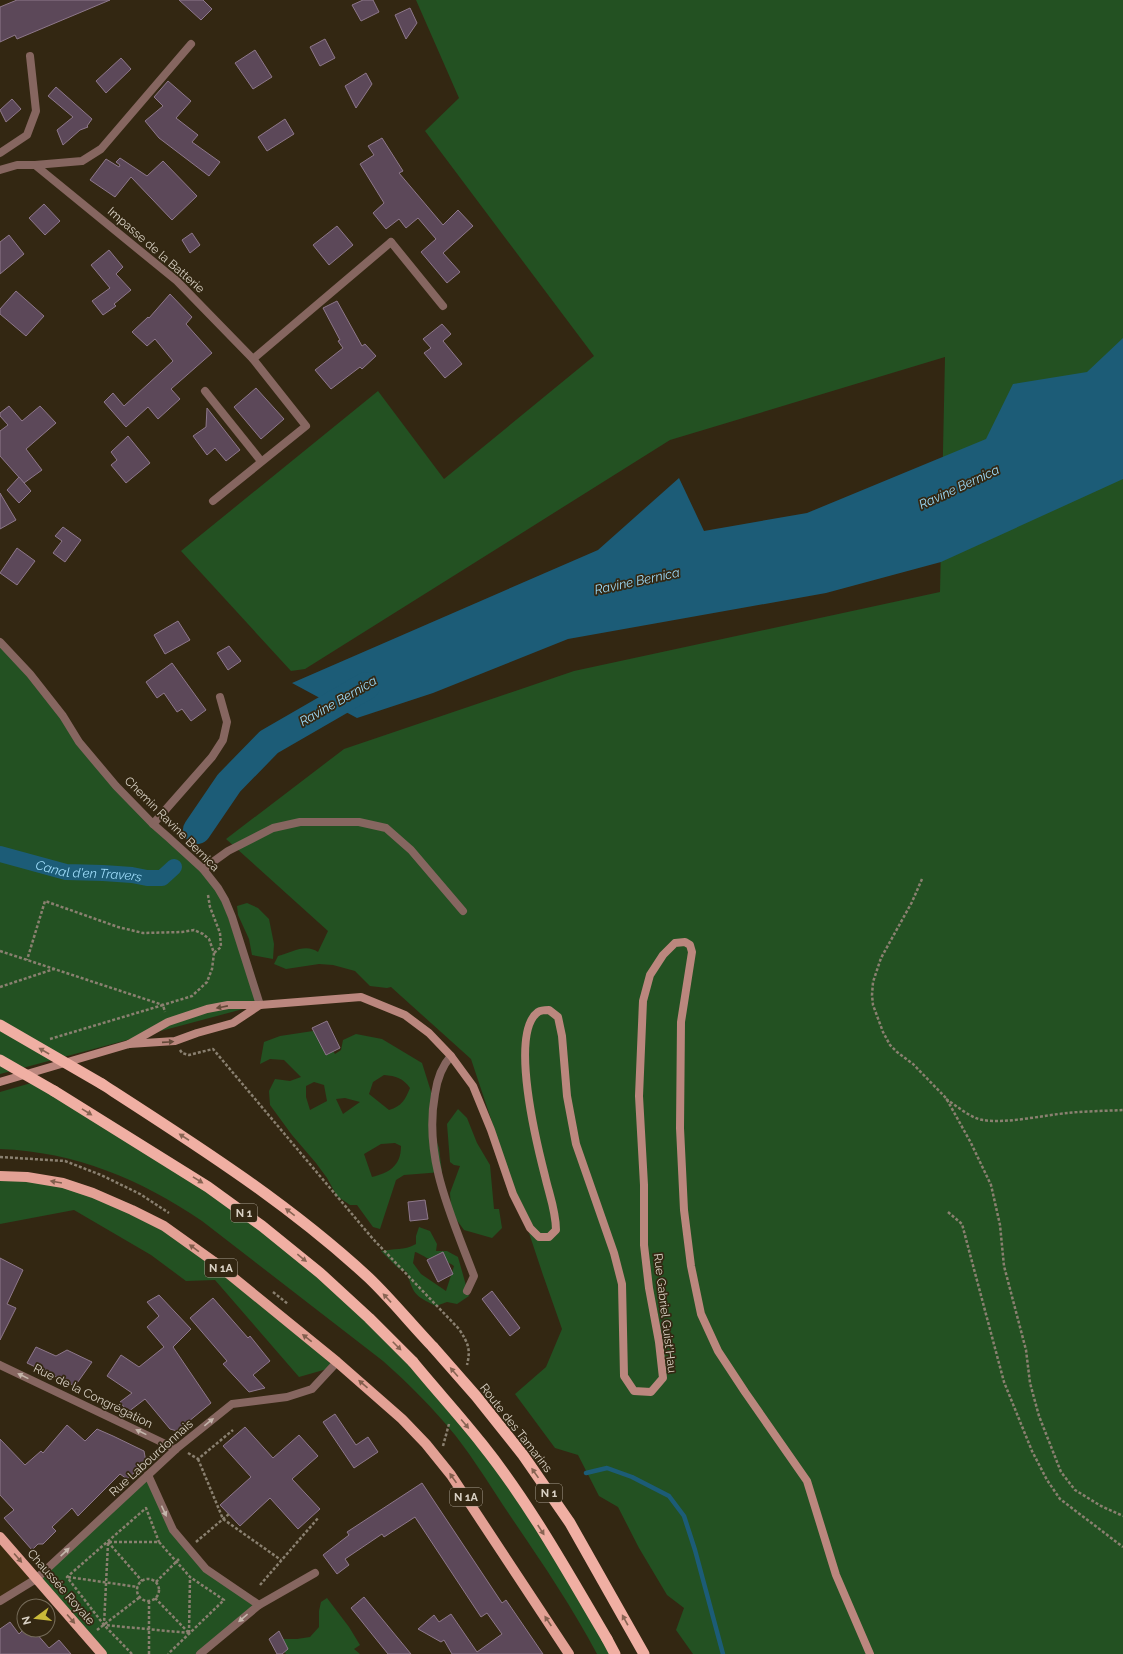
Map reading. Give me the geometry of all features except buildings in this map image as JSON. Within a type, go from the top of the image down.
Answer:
[{"type":"highway","name":"Route des Tamarins","points":[[0,1025],[102,1084],[216,1158],[262,1190],[322,1237],[370,1279],[476,1396],[523,1455],[570,1523],[644,1654]]},
{"type":"highway","name":"N 1","points":[[0,1060],[54,1091],[208,1187],[262,1226],[320,1273],[369,1318],[413,1362],[482,1445],[504,1475],[564,1567],[615,1654]]},
{"type":"main road","name":"Rue Gabriel Guist'Hau","points":[[129,1044],[168,1022],[208,1009],[228,1005],[260,1005],[361,997],[405,1015],[429,1032],[451,1056],[473,1086],[491,1130],[513,1194],[530,1228],[539,1237],[549,1237],[556,1230],[556,1215],[545,1176],[531,1113],[526,1077],[526,1039],[531,1019],[539,1011],[549,1010],[558,1017],[562,1036],[566,1096],[576,1144],[614,1253],[622,1284],[624,1376],[634,1391],[651,1392],[662,1378],[659,1342],[649,1288],[644,1245],[644,1185],[639,1096],[643,1001],[650,975],[663,954],[675,943],[685,942],[690,945],[692,952],[681,1022],[680,1128],[684,1210],[690,1266],[701,1314],[722,1357],[807,1481],[836,1575],[870,1654]]},
{"type":"main road","points":[[1,1081],[129,1044],[175,1041],[197,1033],[233,1024],[260,1005]]},
{"type":"main road","name":"N 1A","points":[[0,1176],[27,1177],[63,1183],[93,1193],[164,1226],[213,1261],[402,1419],[426,1444],[451,1475],[569,1654]]},
{"type":"main road","name":"Chaussée Royale","points":[[0,1537],[102,1654]]},
{"type":"street","points":[[0,170],[17,165],[82,161],[101,149],[191,44]]},
{"type":"street","points":[[0,153],[27,135],[36,111],[30,56]]},
{"type":"street","name":"Impasse de la Batterie","points":[[36,165],[177,281],[254,359],[306,426],[261,461]]},
{"type":"street","points":[[254,359],[391,242],[443,306]]},
{"type":"street","points":[[205,391],[261,461],[213,501]]},
{"type":"street","name":"Chemin Ravine Bernica","points":[[0,642],[30,674],[63,716],[79,742],[116,786],[153,824],[203,869],[225,900],[260,1005]]},
{"type":"street","points":[[153,824],[212,757],[223,740],[227,722],[220,696]]},
{"type":"street","points":[[203,869],[228,851],[273,828],[300,822],[359,822],[386,828],[411,850],[463,911]]},
{"type":"street","points":[[451,1056],[445,1063],[437,1082],[432,1109],[432,1143],[436,1169],[446,1205],[474,1276],[467,1291]]},
{"type":"street","name":"Rue de la Congrégation","points":[[0,1364],[176,1449]]},
{"type":"street","name":"Rue Labourdonnais","points":[[0,1601],[36,1579],[176,1449],[232,1404],[287,1397],[312,1389],[336,1364]]},
{"type":"street","points":[[148,1475],[173,1530],[206,1569],[259,1604]]},
{"type":"street","points":[[200,1654],[259,1604],[315,1573]]},
{"type":"path","points":[[922,879],[912,902],[881,958],[873,982],[873,1005],[883,1032],[890,1045],[914,1064],[946,1098],[971,1116],[982,1120],[1000,1121],[1069,1112],[1123,1110]]},
{"type":"path","points":[[207,892],[210,907],[220,932],[221,947],[214,953]]},
{"type":"path","points":[[27,960],[45,901],[118,927],[143,933],[182,932],[194,930],[203,934],[209,939],[214,953],[212,969],[207,982],[192,996],[44,1041]]},
{"type":"path","points":[[0,951],[163,1006]]},
{"type":"path","points":[[0,987],[54,969]]},
{"type":"path","points":[[163,1006],[168,1022]]},
{"type":"path","points":[[175,1041],[182,1053],[188,1055],[213,1049],[373,1239],[459,1330],[468,1343],[470,1355],[465,1370]]},
{"type":"path","points":[[946,1098],[971,1143],[991,1185],[1000,1225],[1004,1266],[1026,1350],[1030,1383],[1039,1416],[1061,1472],[1075,1490],[1101,1506],[1123,1516]]},
{"type":"path","points":[[948,1212],[962,1224],[1004,1382],[1032,1452],[1047,1480],[1060,1499],[1073,1511],[1123,1547]]},
{"type":"path","points":[[442,1446],[449,1424]]},
{"type":"path","points":[[198,1459],[233,1430]]},
{"type":"path","points":[[186,1452],[198,1459],[223,1519],[282,1560]]},
{"type":"path","points":[[67,1577],[146,1508],[160,1542],[176,1562],[190,1577],[224,1600],[168,1654]]},
{"type":"path","points":[[194,1544],[229,1514]]},
{"type":"path","points":[[260,1584],[319,1517]]},
{"type":"path","points":[[108,1542],[160,1542]]},
{"type":"path","points":[[108,1542],[142,1581]]},
{"type":"path","points":[[104,1625],[108,1542]]},
{"type":"path","points":[[156,1582],[179,1559]]},
{"type":"path","points":[[67,1577],[138,1586]]},
{"type":"path","points":[[67,1577],[104,1625],[132,1654]]},
{"type":"path","points":[[190,1577],[190,1633]]},
{"type":"path","points":[[149,1579],[156,1582],[159,1589],[157,1596],[149,1600],[142,1599],[138,1594],[138,1586],[142,1581],[149,1579]]},
{"type":"path","points":[[95,1632],[140,1597]]},
{"type":"path","points":[[155,1598],[190,1633]]},
{"type":"path","points":[[149,1600],[149,1654]]},
{"type":"path","points":[[104,1625],[190,1633]]},
{"type":"shaded area","points":[[0,1537],[36,1579],[0,1601]]},
{"type":"green space","points":[[416,0],[1123,0],[1123,1654],[693,1654],[676,1630],[684,1608],[667,1595],[639,1548],[618,1507],[599,1496],[578,1455],[555,1448],[515,1394],[546,1367],[562,1329],[471,1059],[391,987],[370,986],[355,971],[333,965],[319,964],[286,969],[274,964],[278,956],[299,949],[309,948],[318,952],[328,931],[226,839],[344,749],[574,671],[940,592],[945,357],[670,440],[305,669],[291,671],[181,551],[378,391],[444,479],[594,356],[425,131],[459,98]]},
{"type":"green space","points":[[0,642],[79,742],[218,888],[258,1005],[0,1074]]},
{"type":"green space","points":[[247,903],[258,908],[269,919],[274,944],[273,959],[252,955],[249,939],[238,915],[237,906]]},
{"type":"green space","points":[[313,1031],[321,1032],[335,1054],[341,1050],[343,1040],[356,1034],[382,1039],[422,1063],[434,1101],[429,1120],[439,1148],[442,1172],[404,1175],[396,1180],[380,1229],[373,1227],[357,1205],[350,1205],[337,1196],[327,1178],[316,1163],[292,1135],[270,1105],[269,1091],[275,1079],[290,1081],[301,1077],[284,1060],[270,1059],[260,1064],[264,1042],[280,1036]],"holes":[[[384,1075],[392,1076],[399,1078],[410,1088],[402,1102],[397,1107],[389,1110],[369,1094],[373,1082]],[[314,1082],[324,1085],[327,1101],[310,1110],[306,1097],[306,1086]],[[345,1098],[360,1102],[343,1114],[336,1099]],[[395,1143],[401,1146],[399,1159],[389,1171],[372,1177],[364,1154],[381,1144]]]},
{"type":"green space","points":[[38,1081],[208,1187],[369,1318],[504,1475],[615,1654],[597,1654],[578,1619],[557,1586],[463,1445],[447,1425],[411,1387],[383,1361],[202,1221],[155,1192],[106,1170],[81,1162],[28,1151],[0,1149],[0,1092]]},
{"type":"green space","points":[[458,1109],[467,1118],[477,1143],[490,1165],[494,1209],[499,1209],[502,1228],[492,1238],[464,1230],[456,1219],[451,1207],[450,1193],[460,1166],[454,1165],[450,1162],[447,1124]]},
{"type":"green space","points":[[0,1176],[63,1183],[164,1226],[337,1362],[334,1367],[299,1377],[215,1280],[186,1281],[151,1255],[74,1210],[0,1224]]},
{"type":"green space","points":[[419,1227],[430,1231],[437,1244],[436,1251],[447,1251],[458,1257],[469,1296],[457,1304],[447,1302],[436,1306],[423,1300],[416,1294],[413,1290],[407,1272],[398,1268],[381,1251],[403,1248],[416,1244],[416,1236]],"holes":[[[415,1252],[428,1258],[445,1261],[454,1266],[446,1291],[421,1274],[413,1263]]]},
{"type":"green space","points":[[148,1475],[173,1530],[206,1569],[259,1605],[200,1654],[102,1654],[56,1602],[56,1598],[53,1598],[36,1579]]},
{"type":"green space","points":[[327,1598],[349,1627],[360,1645],[354,1649],[360,1654],[286,1654],[275,1639],[297,1639],[310,1637],[319,1627],[319,1611],[321,1602]]},
{"type":"water","points":[[1123,338],[1123,479],[941,562],[826,593],[568,639],[433,693],[357,718],[292,683],[598,550],[679,478],[704,531],[807,513],[986,439],[1013,384],[1087,372]]},
{"type":"waterway","name":"Ravine Bernica","points":[[197,830],[229,783],[269,742],[366,686]]},
{"type":"waterway","name":"Canal d'en Travers","points":[[0,854],[66,872],[103,873],[132,875],[147,878],[162,878],[174,867]]},
{"type":"waterway","points":[[586,1473],[607,1468],[632,1477],[669,1496],[684,1516],[695,1550],[723,1654]]}]
